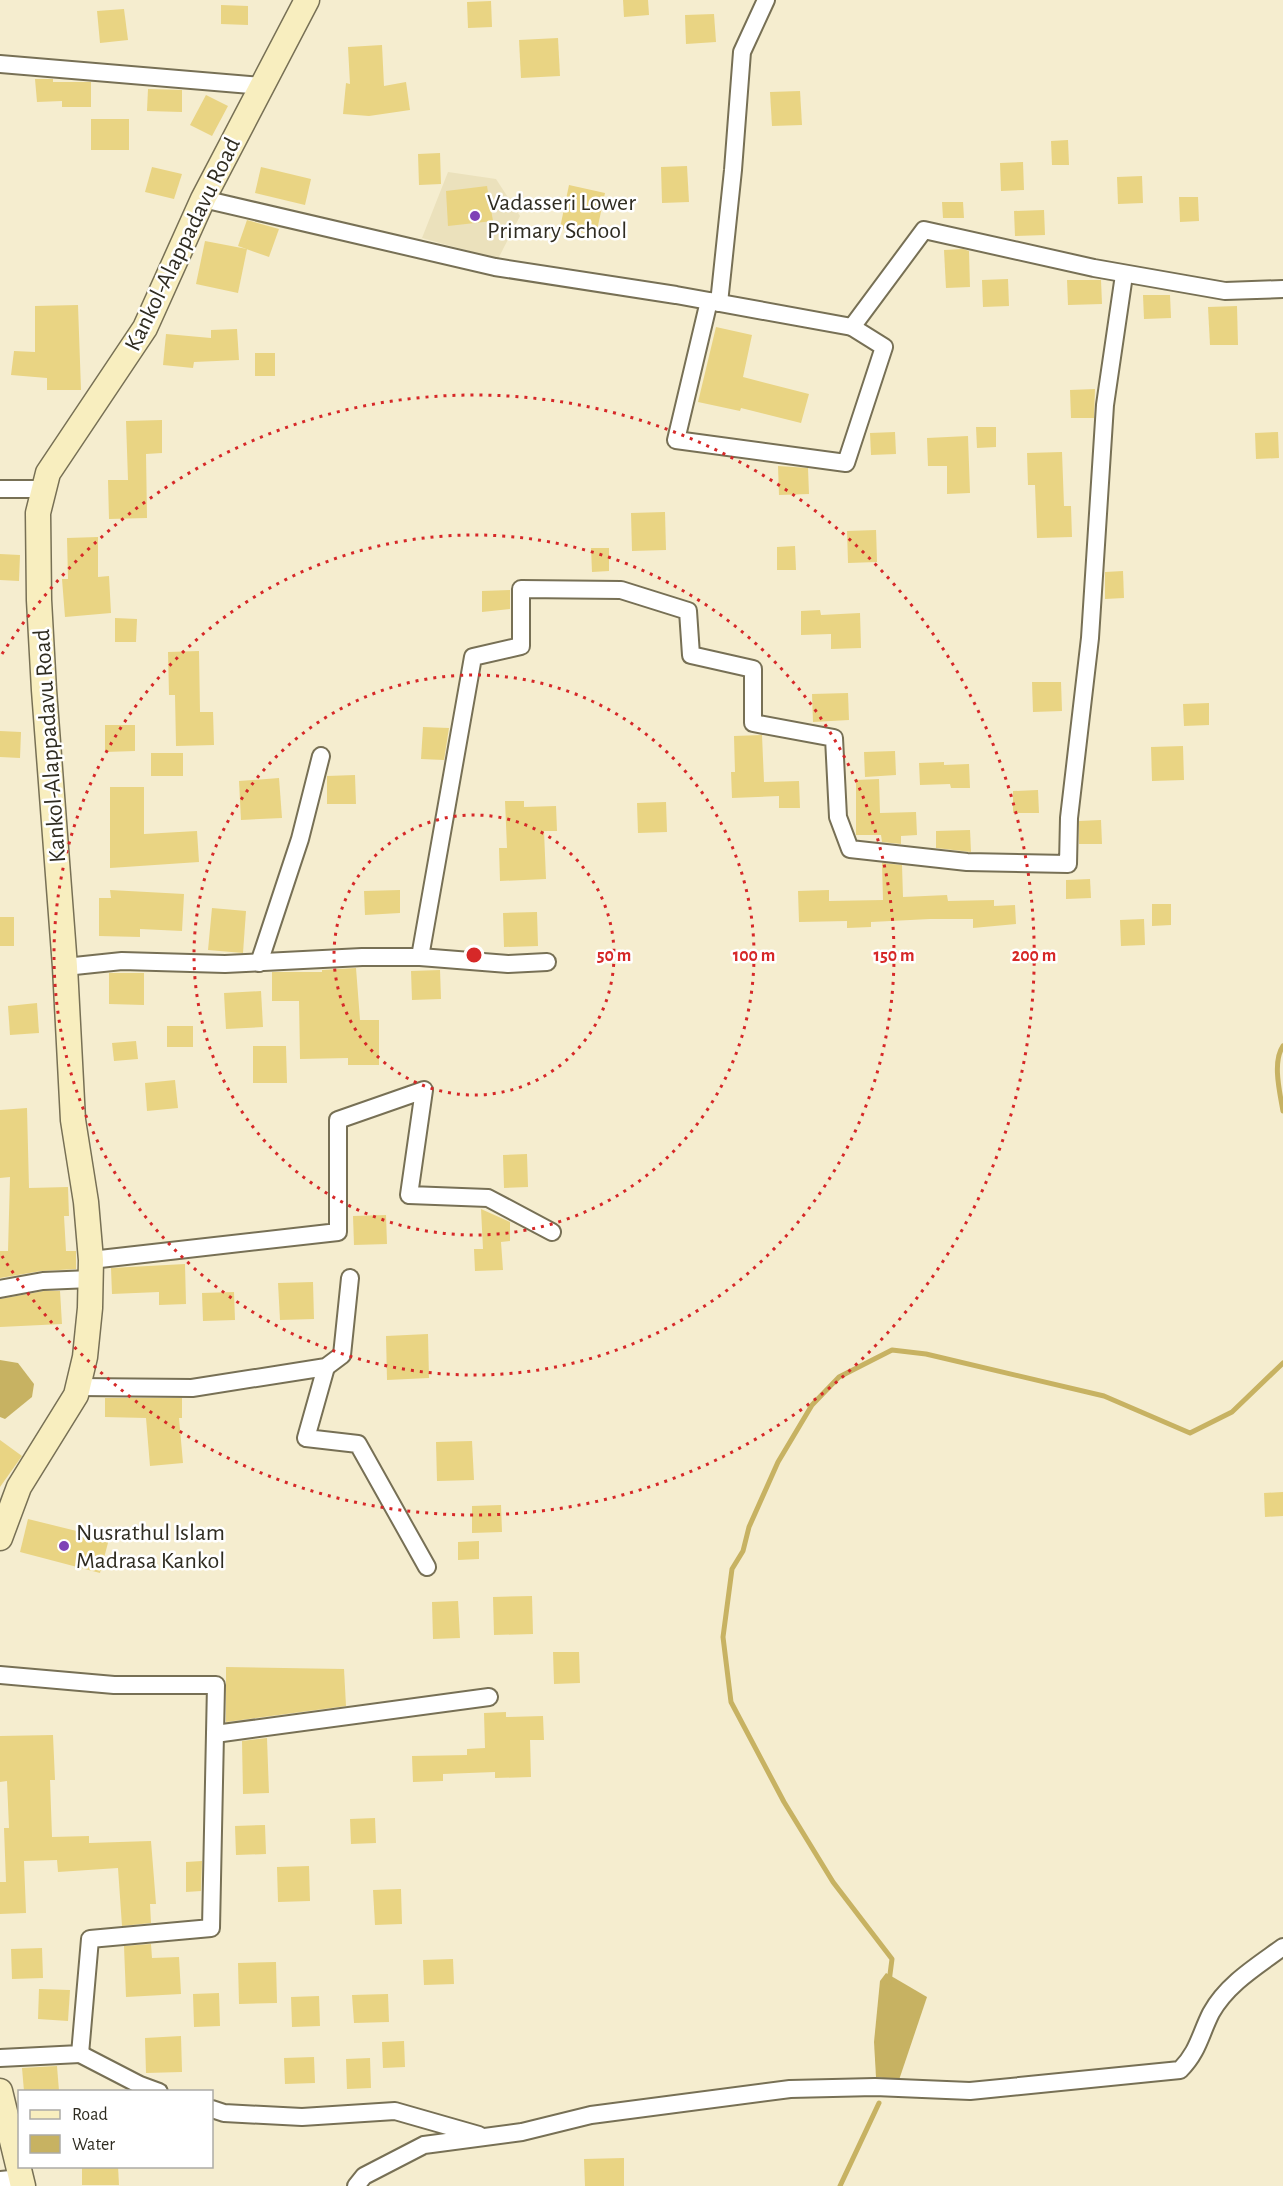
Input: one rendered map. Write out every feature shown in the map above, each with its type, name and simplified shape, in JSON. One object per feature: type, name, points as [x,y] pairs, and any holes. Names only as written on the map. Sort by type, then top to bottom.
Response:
[{"type":"main road","name":"Kankol-Alappadavu Road","points":[[0,1538],[19,1487],[76,1395],[85,1357],[91,1269],[86,1202],[73,1120],[65,967],[39,600],[39,513],[48,473],[145,328],[203,199],[307,0]]},
{"type":"main road","points":[[0,2091],[15,2181]]},
{"type":"street","points":[[203,199],[495,267],[714,302],[852,327],[884,347],[846,463],[676,440],[714,302],[733,170],[742,52],[766,0]]},
{"type":"street","points":[[0,64],[263,86]]},
{"type":"street","points":[[852,327],[924,230],[1124,274],[1225,291],[1283,289]]},
{"type":"street","points":[[420,957],[473,657],[520,646],[520,589],[621,590],[688,611],[691,655],[753,669],[753,723],[834,738],[838,817],[850,849],[967,862],[1068,864],[1069,818],[1090,638],[1105,405],[1124,274]]},
{"type":"street","points":[[0,489],[44,489]]},
{"type":"street","points":[[259,963],[300,839],[321,756]]},
{"type":"street","points":[[65,967],[122,961],[259,963],[420,957],[508,964],[547,962]]},
{"type":"street","points":[[0,1289],[91,1269],[338,1232],[338,1120],[424,1090],[409,1195],[488,1198],[552,1232]]},
{"type":"street","points":[[78,1387],[192,1388],[326,1367],[342,1355],[350,1278]]},
{"type":"street","points":[[326,1367],[306,1438],[358,1444],[427,1567]]},
{"type":"street","points":[[0,1675],[114,1685],[216,1685],[211,1928],[90,1939],[80,2054]]},
{"type":"street","points":[[215,1734],[489,1696]]},
{"type":"street","points":[[356,2186],[364,2176],[424,2145],[522,2132],[591,2115],[790,2089],[875,2086],[970,2091],[1180,2070],[1193,2056],[1212,2012],[1235,1984],[1243,1975],[1283,1947]]},
{"type":"street","points":[[0,2058],[80,2054],[140,2085],[156,2090]]},
{"type":"street","points":[[213,2109],[224,2113],[302,2118],[395,2111],[486,2137]]},
{"type":"shaded area","name":"Vadasseri Lower Primary School","points":[[448,172],[496,179],[520,216],[498,259],[422,238]]},
{"type":"water","points":[[0,1360],[18,1363],[34,1384],[32,1397],[5,1419],[0,1417]]},
{"type":"water","points":[[886,1973],[927,1997],[899,2080],[876,2077],[874,2042],[880,1981]]},
{"type":"building","points":[[623,0],[648,0],[649,15],[624,17]]},
{"type":"building","points":[[491,1],[492,27],[468,28],[467,2]]},
{"type":"building","points":[[221,5],[248,6],[248,25],[221,24]]},
{"type":"building","points":[[124,9],[128,40],[100,43],[97,11]]},
{"type":"building","points":[[714,14],[716,42],[686,44],[685,15]]},
{"type":"building","points":[[558,38],[560,76],[521,78],[519,40]]},
{"type":"building","points":[[382,45],[384,86],[406,82],[410,110],[369,116],[343,114],[346,83],[350,84],[348,47]]},
{"type":"building","points":[[35,79],[53,79],[53,82],[91,82],[91,107],[62,107],[62,101],[37,102]]},
{"type":"building","points":[[148,89],[182,90],[182,112],[147,111]]},
{"type":"building","points":[[800,91],[802,125],[772,126],[770,92]]},
{"type":"building","points":[[206,95],[228,106],[212,136],[190,125]]},
{"type":"building","points":[[91,119],[129,119],[129,150],[91,150]]},
{"type":"building","points":[[1068,140],[1069,165],[1052,165],[1051,141]]},
{"type":"building","points":[[440,153],[441,184],[419,185],[418,154]]},
{"type":"building","points":[[1023,162],[1024,190],[1001,191],[1000,163]]},
{"type":"building","points":[[687,166],[689,202],[662,203],[661,167]]},
{"type":"building","points":[[152,167],[182,174],[174,199],[145,192]]},
{"type":"building","points":[[261,167],[311,179],[305,205],[255,193]]},
{"type":"building","points":[[1142,176],[1143,203],[1118,204],[1117,177]]},
{"type":"building","points":[[569,185],[605,193],[596,235],[560,228]]},
{"type":"building","points":[[487,186],[493,221],[448,226],[446,191]]},
{"type":"building","points":[[1179,197],[1198,197],[1199,221],[1180,222]]},
{"type":"building","points":[[942,202],[963,202],[964,218],[943,218]]},
{"type":"building","points":[[1044,210],[1045,235],[1015,236],[1014,211]]},
{"type":"building","points":[[247,220],[279,229],[269,257],[238,246]]},
{"type":"building","points":[[205,241],[247,249],[238,293],[196,284]]},
{"type":"building","points":[[944,250],[969,251],[970,287],[946,288]]},
{"type":"building","points":[[1008,279],[1009,306],[983,307],[982,280]]},
{"type":"building","points":[[1067,280],[1101,280],[1102,304],[1068,305]]},
{"type":"building","points":[[1143,295],[1170,295],[1171,318],[1144,319]]},
{"type":"building","points":[[78,305],[81,390],[47,390],[47,378],[11,375],[14,351],[35,352],[35,306]]},
{"type":"building","points":[[1237,306],[1238,345],[1210,345],[1208,307]]},
{"type":"building","points":[[716,327],[752,335],[743,377],[809,394],[801,423],[741,408],[740,411],[698,402]]},
{"type":"building","points":[[237,329],[239,360],[194,362],[193,368],[163,365],[166,334],[211,338],[211,330]]},
{"type":"building","points":[[255,353],[275,353],[275,376],[255,376]]},
{"type":"building","points":[[1095,389],[1094,418],[1071,418],[1070,390]]},
{"type":"building","points":[[162,420],[162,453],[146,454],[147,518],[109,519],[108,480],[128,480],[126,421]]},
{"type":"building","points":[[976,427],[996,427],[996,447],[977,448]]},
{"type":"building","points":[[895,432],[896,454],[871,455],[870,433]]},
{"type":"building","points":[[1278,432],[1279,458],[1256,459],[1255,433]]},
{"type":"building","points":[[968,436],[970,493],[947,494],[947,466],[928,466],[927,438]]},
{"type":"building","points":[[1062,452],[1064,506],[1071,506],[1072,537],[1037,538],[1035,485],[1028,485],[1027,453]]},
{"type":"building","points":[[778,466],[808,468],[809,494],[779,495]]},
{"type":"building","points":[[665,512],[666,550],[632,551],[631,513]]},
{"type":"building","points":[[876,530],[877,562],[848,563],[847,531]]},
{"type":"building","points":[[98,537],[98,577],[109,576],[111,613],[65,617],[62,579],[68,579],[67,538]]},
{"type":"building","points":[[795,546],[796,570],[777,570],[777,547]]},
{"type":"building","points":[[591,548],[609,548],[609,571],[592,572]]},
{"type":"building","points":[[0,554],[20,555],[19,581],[0,580]]},
{"type":"building","points":[[1123,571],[1124,598],[1105,599],[1105,572]]},
{"type":"building","points":[[510,590],[510,609],[482,612],[482,591]]},
{"type":"building","points":[[820,610],[821,615],[860,613],[861,648],[831,649],[831,634],[801,635],[801,611]]},
{"type":"building","points":[[115,618],[137,619],[136,642],[115,642]]},
{"type":"building","points":[[199,651],[200,712],[213,712],[214,745],[176,746],[175,695],[169,695],[168,652]]},
{"type":"building","points":[[1032,682],[1061,682],[1062,711],[1033,712]]},
{"type":"building","points":[[848,693],[849,720],[813,722],[812,694]]},
{"type":"building","points":[[1209,703],[1209,725],[1184,726],[1183,704]]},
{"type":"building","points":[[105,725],[135,725],[135,751],[105,752]]},
{"type":"building","points":[[423,727],[449,728],[444,760],[421,759]]},
{"type":"building","points":[[0,731],[21,732],[20,758],[0,757]]},
{"type":"building","points":[[762,735],[764,782],[799,781],[800,808],[779,808],[779,796],[732,798],[731,772],[735,772],[734,736]]},
{"type":"building","points":[[1183,746],[1184,780],[1152,781],[1151,747]]},
{"type":"building","points":[[895,751],[896,775],[865,777],[864,752]]},
{"type":"building","points":[[151,753],[183,753],[183,776],[151,776]]},
{"type":"building","points":[[944,762],[944,765],[969,764],[970,788],[951,788],[950,784],[920,785],[919,763]]},
{"type":"building","points":[[355,775],[356,804],[327,804],[327,776]]},
{"type":"building","points":[[279,778],[282,818],[241,820],[239,781]]},
{"type":"building","points":[[879,779],[880,813],[916,812],[917,835],[901,836],[901,844],[882,842],[881,835],[856,835],[856,780]]},
{"type":"building","points":[[110,787],[144,787],[144,834],[197,831],[199,862],[110,868]]},
{"type":"building","points":[[1038,790],[1039,813],[1013,813],[1013,791]]},
{"type":"building","points":[[505,801],[524,801],[524,807],[556,806],[557,831],[544,831],[546,879],[500,881],[499,848],[507,848]]},
{"type":"building","points":[[666,802],[667,832],[638,833],[637,803]]},
{"type":"building","points":[[1101,820],[1102,844],[1079,844],[1079,821]]},
{"type":"building","points":[[970,830],[971,852],[936,848],[936,831]]},
{"type":"building","points":[[882,863],[902,865],[903,897],[947,895],[948,901],[994,900],[994,906],[1015,905],[1016,924],[973,928],[973,919],[930,919],[871,922],[871,927],[847,928],[847,921],[799,922],[798,891],[829,890],[829,901],[883,900]]},
{"type":"building","points":[[1090,879],[1091,898],[1066,899],[1066,880]]},
{"type":"building","points":[[110,890],[184,894],[182,931],[140,929],[140,937],[99,936],[99,898],[111,898]]},
{"type":"building","points":[[400,890],[400,913],[365,915],[364,891]]},
{"type":"building","points":[[1152,904],[1171,904],[1171,925],[1152,926]]},
{"type":"building","points":[[212,908],[246,911],[243,953],[208,950]]},
{"type":"building","points":[[537,912],[538,946],[504,947],[503,913]]},
{"type":"building","points":[[0,917],[14,917],[14,946],[0,946]]},
{"type":"building","points":[[1144,919],[1145,945],[1121,946],[1120,920]]},
{"type":"building","points":[[356,968],[360,1020],[379,1020],[379,1065],[348,1065],[348,1058],[300,1059],[299,1001],[272,1001],[272,972],[322,972],[322,970]]},
{"type":"building","points":[[440,970],[441,999],[412,1000],[411,971]]},
{"type":"building","points":[[109,973],[144,973],[144,1005],[109,1004]]},
{"type":"building","points":[[261,991],[263,1027],[226,1029],[224,993]]},
{"type":"building","points":[[37,1003],[39,1033],[10,1035],[8,1006]]},
{"type":"building","points":[[167,1026],[193,1026],[193,1047],[167,1047]]},
{"type":"building","points":[[136,1041],[138,1059],[114,1061],[112,1043]]},
{"type":"building","points":[[253,1046],[286,1046],[287,1083],[253,1083]]},
{"type":"building","points":[[175,1080],[178,1108],[147,1111],[145,1083]]},
{"type":"building","points":[[27,1108],[29,1188],[68,1187],[69,1216],[64,1216],[66,1251],[76,1251],[76,1269],[41,1271],[0,1278],[0,1251],[8,1251],[10,1177],[0,1178],[0,1110]]},
{"type":"building","points":[[527,1154],[528,1187],[504,1188],[503,1155]]},
{"type":"building","points":[[481,1209],[510,1222],[510,1241],[501,1242],[503,1270],[475,1271],[474,1249],[483,1249]]},
{"type":"building","points":[[386,1215],[387,1244],[354,1245],[353,1216]]},
{"type":"building","points":[[185,1264],[186,1304],[159,1305],[159,1292],[112,1294],[111,1268]]},
{"type":"building","points":[[313,1282],[314,1319],[280,1320],[278,1283]]},
{"type":"building","points":[[44,1291],[60,1291],[62,1324],[0,1327],[0,1299]]},
{"type":"building","points":[[234,1292],[235,1320],[203,1321],[202,1293]]},
{"type":"building","points":[[428,1334],[429,1378],[387,1380],[386,1336]]},
{"type":"building","points":[[105,1398],[182,1398],[182,1418],[179,1418],[183,1463],[150,1466],[146,1418],[105,1417]]},
{"type":"building","points":[[0,1440],[22,1456],[0,1487]]},
{"type":"building","points":[[472,1441],[474,1480],[437,1481],[436,1442]]},
{"type":"building","points":[[1283,1492],[1283,1516],[1265,1517],[1264,1493]]},
{"type":"building","points":[[501,1505],[502,1532],[472,1533],[472,1506]]},
{"type":"building","name":"Nusrathul Islam Madrasa Kankol","points":[[28,1519],[109,1539],[100,1573],[20,1552]]},
{"type":"building","points":[[479,1541],[479,1559],[458,1560],[458,1542]]},
{"type":"building","points":[[532,1596],[533,1634],[494,1635],[493,1597]]},
{"type":"building","points":[[458,1601],[460,1638],[433,1639],[432,1602]]},
{"type":"building","points":[[553,1652],[579,1652],[580,1683],[554,1684]]},
{"type":"building","points":[[226,1667],[344,1669],[346,1706],[226,1722]]},
{"type":"building","points":[[506,1712],[506,1717],[543,1716],[544,1740],[530,1740],[531,1777],[495,1778],[495,1772],[443,1774],[443,1781],[413,1782],[412,1756],[467,1755],[467,1749],[485,1748],[484,1713]]},
{"type":"building","points":[[53,1735],[55,1780],[50,1780],[52,1837],[89,1836],[89,1843],[151,1841],[156,1904],[150,1904],[151,1923],[122,1926],[118,1868],[58,1872],[57,1860],[24,1861],[26,1913],[0,1914],[0,1882],[6,1882],[4,1828],[9,1828],[7,1781],[0,1782],[0,1736]]},
{"type":"building","points":[[267,1738],[269,1793],[243,1794],[242,1741]]},
{"type":"building","points":[[375,1818],[376,1843],[351,1844],[350,1819]]},
{"type":"building","points":[[265,1825],[266,1854],[236,1855],[235,1826]]},
{"type":"building","points":[[202,1861],[201,1891],[186,1892],[186,1862]]},
{"type":"building","points":[[309,1866],[310,1901],[278,1902],[277,1867]]},
{"type":"building","points":[[401,1889],[402,1924],[375,1925],[373,1890]]},
{"type":"building","points":[[151,1944],[152,1958],[179,1957],[181,1994],[126,1997],[124,1946]]},
{"type":"building","points":[[42,1948],[43,1978],[12,1979],[11,1949]]},
{"type":"building","points":[[453,1959],[454,1984],[424,1985],[423,1960]]},
{"type":"building","points":[[276,1962],[277,2003],[239,2004],[238,1963]]},
{"type":"building","points":[[39,1989],[70,1990],[68,2021],[38,2019]]},
{"type":"building","points":[[219,1993],[220,2026],[194,2027],[193,1994]]},
{"type":"building","points":[[388,1994],[389,2022],[354,2023],[352,1995]]},
{"type":"building","points":[[319,1996],[320,2026],[292,2027],[291,1997]]},
{"type":"building","points":[[181,2036],[182,2072],[146,2073],[145,2038]]},
{"type":"building","points":[[404,2041],[405,2067],[383,2068],[382,2042]]},
{"type":"building","points":[[314,2057],[315,2083],[285,2084],[284,2058]]},
{"type":"building","points":[[370,2058],[371,2088],[347,2089],[346,2059]]},
{"type":"building","points":[[57,2066],[59,2090],[24,2090],[22,2068]]},
{"type":"building","points":[[624,2158],[624,2186],[585,2186],[584,2159]]},
{"type":"building","points":[[82,2168],[118,2168],[119,2185],[82,2185]]},
{"type":"waterway","points":[[1283,1046],[1277,1069],[1283,1111]]},
{"type":"waterway","points":[[889,1982],[892,1959],[833,1882],[784,1802],[731,1702],[723,1637],[732,1569],[743,1551],[749,1527],[778,1462],[812,1405],[839,1377],[892,1350],[926,1354],[1104,1396],[1190,1433],[1232,1412],[1283,1363]]},
{"type":"waterway","points":[[840,2186],[879,2103]]},
{"type":"place","name":"Vadasseri Lower Primary School","points":[[475,216]]},
{"type":"place","name":"Nusrathul Islam Madrasa Kankol","points":[[64,1546]]}]
